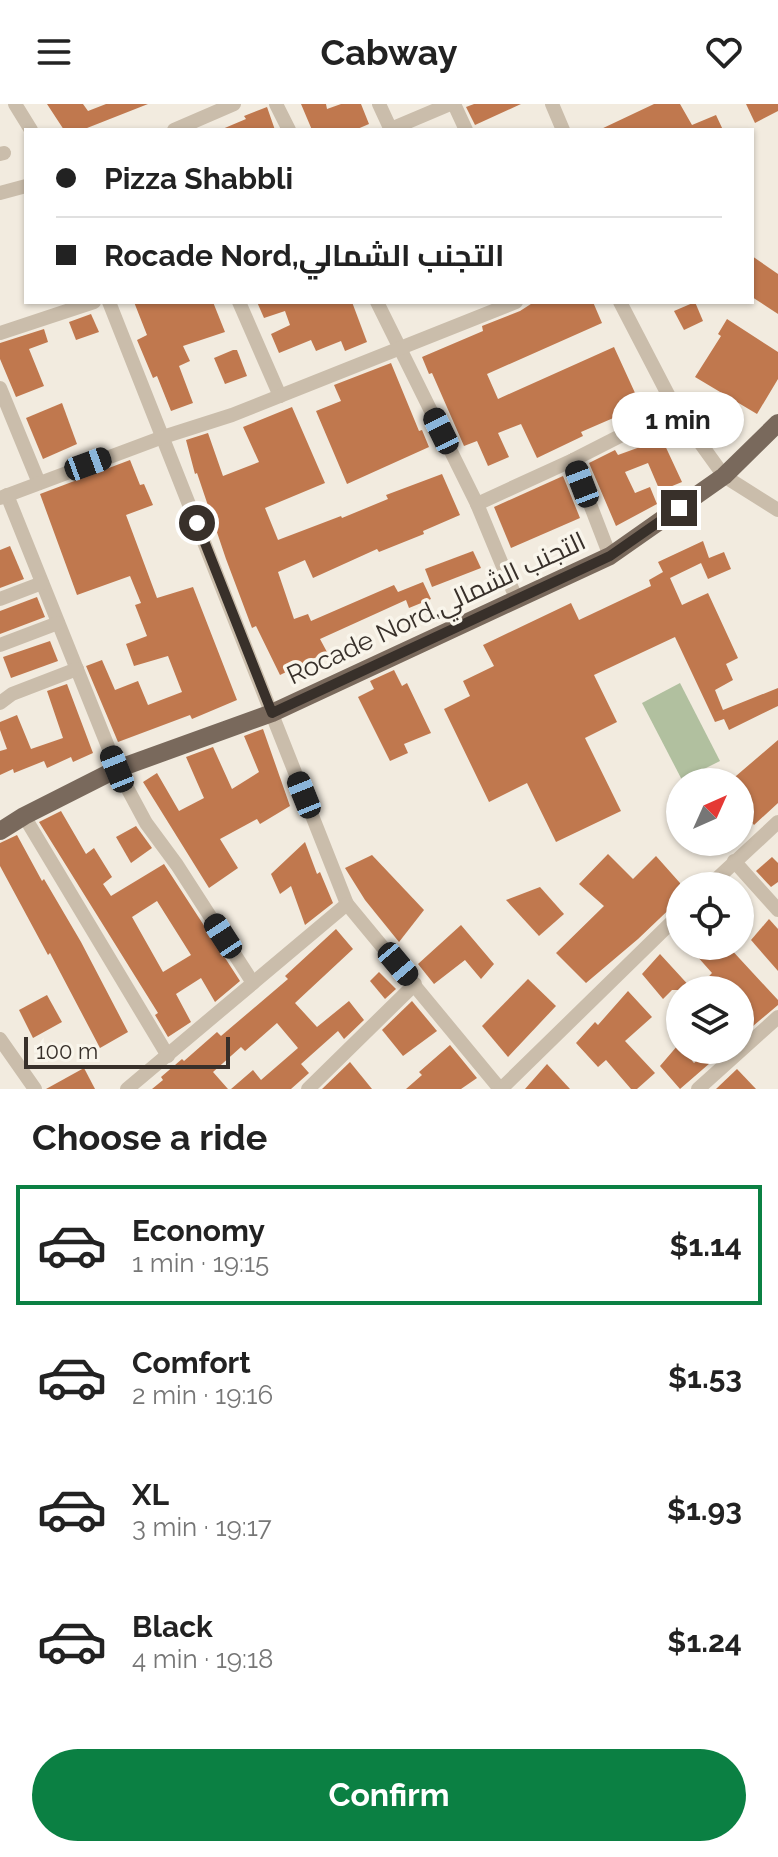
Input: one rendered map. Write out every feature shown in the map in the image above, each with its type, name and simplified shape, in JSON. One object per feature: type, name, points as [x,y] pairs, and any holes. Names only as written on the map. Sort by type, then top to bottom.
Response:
[{"type":"main road","name":"Rocade Nord,التجنب الشمالي","points":[[0,831],[117,769],[272,713],[610,556],[724,476],[778,423]]},
{"type":"street","points":[[15,104],[30,128]]},
{"type":"street","points":[[179,128],[234,104]]},
{"type":"street","points":[[276,104],[288,128]]},
{"type":"street","points":[[379,104],[390,128]]},
{"type":"street","points":[[396,128],[452,104],[465,128]]},
{"type":"street","points":[[552,104],[562,128]]},
{"type":"street","points":[[0,193],[24,187]]},
{"type":"street","points":[[0,333],[88,304]]},
{"type":"street","points":[[110,304],[347,904],[501,1089],[666,928]]},
{"type":"street","points":[[240,304],[280,396]]},
{"type":"street","points":[[378,304],[477,504],[516,598]]},
{"type":"street","points":[[253,983],[177,865],[146,823],[117,769],[4,496],[280,396],[511,304]]},
{"type":"street","points":[[621,304],[675,408],[724,476],[778,510]]},
{"type":"street","points":[[0,388],[39,483]]},
{"type":"street","points":[[477,504],[675,408]]},
{"type":"street","points":[[573,460],[610,556]]},
{"type":"street","points":[[0,599],[42,583]]},
{"type":"street","points":[[0,645],[58,623]]},
{"type":"street","points":[[0,703],[12,694],[77,669]]},
{"type":"street","points":[[24,816],[168,1056]]},
{"type":"street","points":[[723,872],[778,822]]},
{"type":"street","points":[[734,861],[778,910]]},
{"type":"street","points":[[127,1089],[347,904]]},
{"type":"street","points":[[308,1089],[415,984]]},
{"type":"street","points":[[698,1089],[778,1017]]},
{"type":"street","points":[[0,1039],[35,1089]]},
{"type":"green space","points":[[680,683],[720,761],[706,768],[676,768],[642,703]]},
{"type":"building","points":[[47,104],[83,104],[88,111],[106,104],[148,104],[87,128],[63,128]]},
{"type":"building","points":[[301,104],[326,104],[327,109],[341,104],[361,104],[369,124],[360,128],[311,128]]},
{"type":"building","points":[[474,104],[521,104],[475,125],[466,107]]},
{"type":"building","points":[[654,104],[680,104],[692,125],[716,115],[722,128],[603,128]]},
{"type":"building","points":[[746,104],[778,104],[778,111],[755,123]]},
{"type":"building","points":[[267,107],[274,128],[225,128],[246,119],[244,116]]},
{"type":"building","points":[[754,257],[778,274],[778,314],[754,298]]},
{"type":"building","points":[[135,304],[214,304],[225,332],[183,346],[190,361],[179,366],[193,403],[171,411],[157,376],[153,378],[137,340],[147,335]]},
{"type":"building","points":[[258,304],[353,304],[367,342],[345,351],[341,341],[316,351],[311,340],[279,353],[271,334],[290,325],[285,311],[264,318]]},
{"type":"building","points":[[531,304],[594,304],[602,323],[487,374],[498,399],[614,347],[641,406],[581,432],[583,436],[537,458],[521,424],[498,433],[509,457],[488,466],[477,441],[464,446],[422,357],[483,331],[482,326]]},
{"type":"building","points":[[696,304],[703,321],[684,330],[674,311]]},
{"type":"building","points":[[91,314],[99,332],[76,340],[69,322]]},
{"type":"building","points":[[727,319],[778,352],[778,379],[757,414],[695,377],[721,336],[718,334]]},
{"type":"building","points":[[44,329],[48,342],[29,349],[44,386],[16,397],[0,359],[0,343]]},
{"type":"building","points":[[237,350],[247,376],[225,384],[214,358]]},
{"type":"building","points":[[391,363],[419,431],[422,430],[429,447],[347,484],[316,411],[341,401],[334,385]]},
{"type":"building","points":[[62,403],[77,444],[43,459],[26,418]]},
{"type":"building","points":[[292,407],[325,483],[265,508],[278,540],[342,518],[388,499],[386,495],[442,474],[460,515],[423,531],[424,534],[379,552],[377,549],[313,578],[305,560],[278,572],[294,619],[308,614],[311,621],[394,585],[398,592],[423,582],[431,599],[409,608],[406,600],[320,639],[327,652],[280,675],[256,626],[252,628],[195,474],[186,440],[208,433],[223,476],[259,462],[243,427]]},
{"type":"building","points":[[662,439],[682,482],[660,491],[648,463],[625,472],[635,493],[650,487],[657,504],[616,526],[589,463],[615,450],[618,455]]},
{"type":"building","points":[[130,460],[140,485],[144,484],[153,505],[126,515],[157,598],[193,587],[237,700],[192,719],[190,715],[118,742],[86,666],[102,660],[115,690],[138,681],[148,705],[182,692],[168,656],[134,666],[126,644],[147,636],[135,605],[141,603],[130,576],[77,595],[40,494]]},
{"type":"building","points":[[563,476],[580,518],[511,548],[494,507]]},
{"type":"building","points":[[703,541],[709,558],[724,552],[731,569],[708,579],[701,563],[670,578],[682,605],[708,593],[738,658],[726,664],[733,680],[715,690],[723,710],[778,688],[778,706],[729,730],[724,719],[715,722],[675,637],[594,675],[617,722],[585,738],[621,811],[556,842],[527,783],[489,802],[444,709],[470,696],[463,681],[494,666],[483,645],[571,603],[579,620],[651,586],[649,580],[663,572],[658,562]]},
{"type":"building","points":[[10,546],[24,579],[0,588],[0,550]]},
{"type":"building","points":[[473,551],[481,568],[432,587],[425,569]]},
{"type":"building","points":[[37,597],[45,617],[0,634],[0,611]]},
{"type":"building","points":[[50,641],[58,661],[11,678],[3,657]]},
{"type":"building","points":[[394,670],[402,686],[407,683],[431,733],[404,744],[408,753],[390,761],[358,697],[374,689],[370,681]]},
{"type":"building","points":[[67,684],[93,753],[73,762],[71,757],[47,768],[44,761],[0,775],[0,751],[7,749],[0,722],[17,715],[31,749],[63,738],[47,691]]},
{"type":"building","points":[[263,729],[290,806],[260,824],[257,819],[220,839],[238,868],[209,888],[143,782],[157,773],[179,811],[204,798],[186,757],[213,747],[232,789],[259,772],[244,736]]},
{"type":"building","points":[[778,740],[778,803],[754,825],[754,768],[745,768]]},
{"type":"building","points":[[61,811],[86,854],[94,848],[112,877],[103,884],[111,896],[164,864],[240,981],[215,1002],[201,978],[176,994],[191,1022],[168,1037],[155,1015],[158,1013],[39,822]],"holes":[[[157,901],[191,955],[163,972],[132,917]]]},
{"type":"building","points":[[136,826],[152,848],[131,863],[116,837]]},
{"type":"building","points":[[17,835],[81,942],[128,1032],[100,1048],[0,866],[0,843]]},
{"type":"building","points":[[305,842],[317,874],[320,872],[333,903],[305,925],[291,886],[280,894],[271,874]]},
{"type":"building","points":[[608,854],[633,879],[656,856],[670,872],[666,872],[666,912],[586,983],[556,953],[604,906],[579,884]]},
{"type":"building","points":[[372,855],[424,910],[399,942],[365,900],[345,868]]},
{"type":"building","points":[[772,857],[778,863],[778,882],[771,887],[756,871]]},
{"type":"building","points":[[540,887],[564,914],[539,936],[506,900]]},
{"type":"building","points":[[769,919],[778,929],[778,971],[754,943],[754,936]]},
{"type":"building","points":[[461,925],[494,964],[481,979],[465,960],[434,984],[418,964]]},
{"type":"building","points":[[336,929],[353,949],[295,1003],[317,1027],[349,1001],[364,1020],[344,1039],[338,1031],[301,1064],[309,1073],[291,1089],[231,1089],[253,1070],[261,1080],[298,1048],[277,1023],[245,1051],[241,1047],[213,1072],[228,1089],[152,1089],[182,1059],[184,1061],[217,1032],[221,1036],[288,979],[285,976]]},
{"type":"building","points":[[660,954],[680,976],[666,976],[666,996],[663,999],[642,974]]},
{"type":"building","points":[[700,960],[741,960],[778,1000],[778,1005],[754,1025],[754,976],[709,976],[712,973]]},
{"type":"building","points":[[379,972],[396,989],[385,999],[370,981]]},
{"type":"building","points":[[528,979],[556,1006],[508,1057],[482,1026]]},
{"type":"building","points":[[628,991],[652,1017],[625,1041],[655,1073],[637,1089],[631,1089],[606,1060],[598,1067],[576,1043],[595,1022],[598,1025]]},
{"type":"building","points":[[47,995],[62,1022],[33,1038],[19,1010]]},
{"type":"building","points":[[412,1001],[437,1031],[403,1056],[382,1030]]},
{"type":"building","points":[[450,1045],[477,1078],[461,1089],[406,1089],[422,1075],[419,1072]]},
{"type":"building","points":[[666,1059],[666,1064],[709,1064],[680,1089],[660,1066]]},
{"type":"building","points":[[350,1062],[372,1089],[322,1089]]},
{"type":"building","points":[[547,1064],[570,1089],[525,1089]]},
{"type":"building","points":[[84,1068],[95,1089],[46,1089]]},
{"type":"building","points":[[737,1069],[756,1089],[716,1089]]},
{"type":"route","points":[[197,523],[272,713],[610,556],[679,508]]}]
